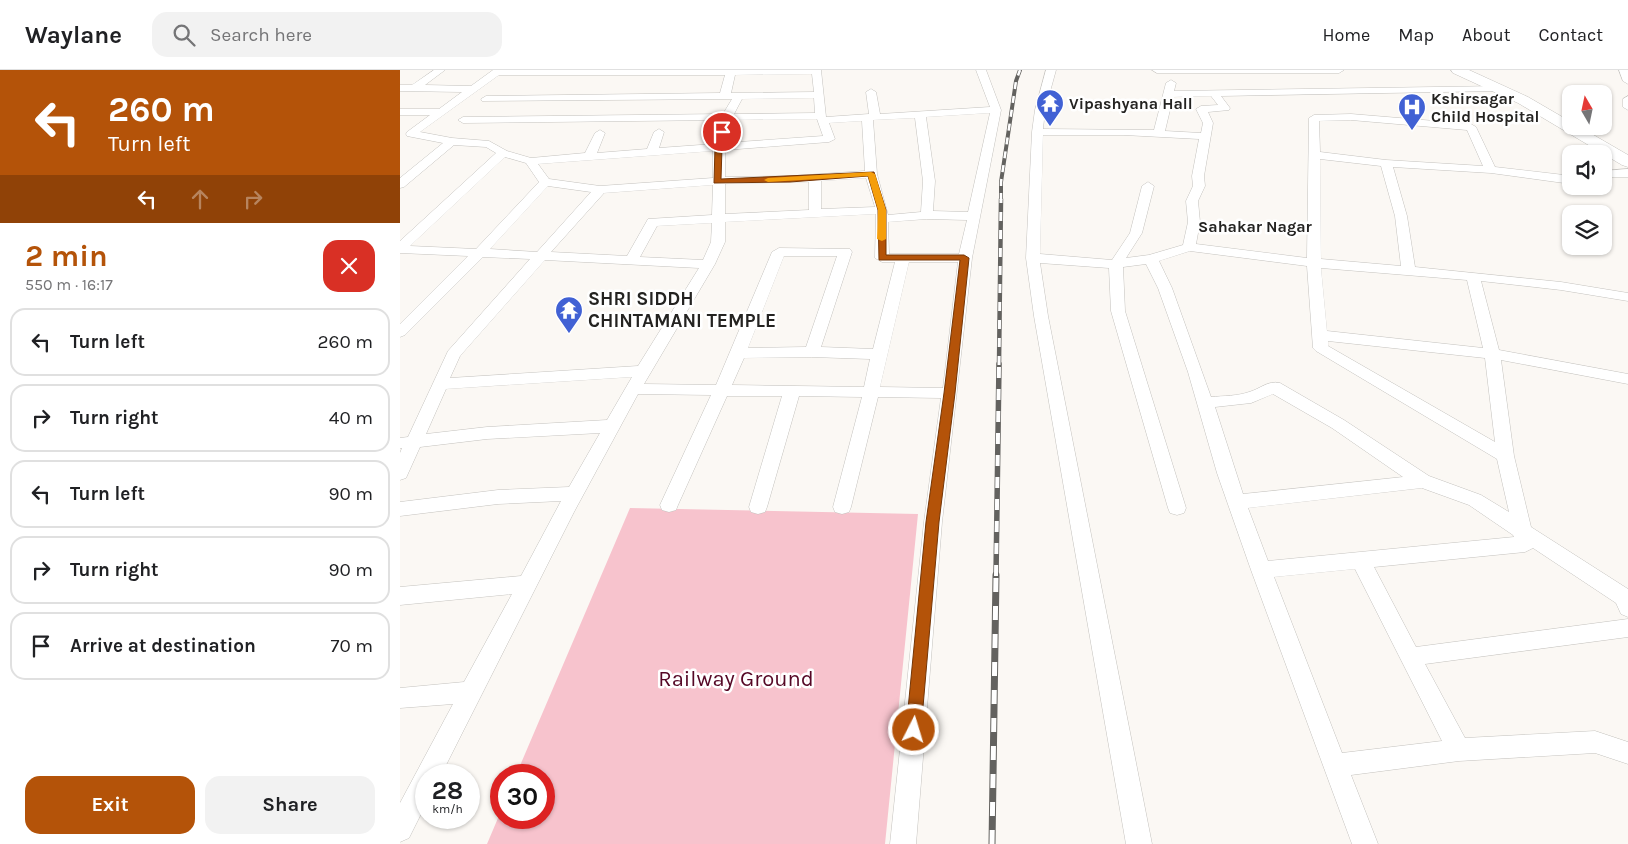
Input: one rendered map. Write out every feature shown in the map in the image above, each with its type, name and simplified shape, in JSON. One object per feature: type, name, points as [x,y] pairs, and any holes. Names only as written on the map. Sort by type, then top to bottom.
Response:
[{"type":"street","points":[[416,88],[440,70]]},
{"type":"street","points":[[1051,70],[1040,110],[1037,132],[1033,258],[1041,316],[1139,844]]},
{"type":"street","points":[[1157,70],[1339,70]]},
{"type":"street","points":[[1160,133],[1174,70]]},
{"type":"street","points":[[1458,70],[1523,100],[1628,162]]},
{"type":"street","points":[[1624,70],[1628,82]]},
{"type":"street","points":[[497,71],[780,71],[817,71],[821,118],[829,139],[530,161],[504,153],[489,144],[452,141],[411,134],[497,71]]},
{"type":"street","points":[[724,95],[731,72]]},
{"type":"street","points":[[903,844],[932,522],[950,393],[964,258],[996,110],[985,73]]},
{"type":"street","points":[[400,88],[471,89]]},
{"type":"street","points":[[1168,94],[1357,98],[1497,88]]},
{"type":"street","points":[[872,92],[871,174],[882,215],[882,258],[964,258]]},
{"type":"street","points":[[1189,247],[1195,211],[1192,201],[1198,186],[1204,136],[1208,123],[1201,109],[1225,108],[1214,94]]},
{"type":"street","points":[[486,99],[533,100],[724,95],[819,95]]},
{"type":"street","points":[[434,764],[574,494],[643,371],[708,264],[718,242],[717,181],[719,147],[726,118],[739,95]]},
{"type":"street","points":[[1357,98],[1370,118]]},
{"type":"street","points":[[1628,99],[1628,107]]},
{"type":"street","points":[[463,120],[821,118],[996,110]]},
{"type":"street","points":[[400,112],[440,112]]},
{"type":"street","points":[[920,114],[929,181],[927,215]]},
{"type":"street","points":[[1491,170],[1470,127],[1370,118],[1330,116],[1314,118],[1314,263],[1321,348],[1506,456]]},
{"type":"street","points":[[652,152],[659,132]]},
{"type":"street","points":[[1037,132],[1160,133],[1204,136]]},
{"type":"street","points":[[590,156],[600,133]]},
{"type":"street","points":[[400,184],[452,141]]},
{"type":"street","points":[[400,248],[504,153]]},
{"type":"street","points":[[1313,155],[1386,163],[1491,170],[1562,179]]},
{"type":"street","points":[[530,161],[546,182],[600,190],[717,181],[871,174]]},
{"type":"street","points":[[1386,163],[1402,216],[1409,272]]},
{"type":"street","points":[[1612,174],[1628,173]]},
{"type":"street","points":[[814,178],[815,214]]},
{"type":"street","points":[[400,332],[479,253],[546,182]]},
{"type":"street","points":[[1148,186],[1136,233],[1116,264],[1118,311],[1177,508]]},
{"type":"street","points":[[400,473],[407,443],[440,384],[453,354],[600,190]]},
{"type":"street","points":[[632,260],[652,222],[815,214],[974,216]]},
{"type":"street","points":[[1033,258],[1116,264],[1151,259],[1189,247],[1314,263],[1473,276],[1560,286],[1628,297]]},
{"type":"street","points":[[400,248],[708,264]]},
{"type":"street","points":[[669,505],[738,353],[779,252],[845,252],[812,352]]},
{"type":"street","points":[[842,507],[903,258]]},
{"type":"street","points":[[1151,259],[1165,288],[1196,372],[1237,502],[1261,570],[1365,844]]},
{"type":"street","points":[[1261,570],[1525,544],[1506,456],[1492,354],[1473,276]]},
{"type":"street","points":[[1320,336],[1492,354],[1628,379]]},
{"type":"street","points":[[738,353],[812,352],[879,354]]},
{"type":"street","points":[[440,384],[643,371]]},
{"type":"street","points":[[1206,403],[1251,398],[1274,387],[1338,424],[1423,481],[1475,500],[1625,598],[1628,608]]},
{"type":"street","points":[[633,389],[950,393]]},
{"type":"street","points":[[758,507],[792,391]]},
{"type":"street","points":[[407,443],[487,433],[613,426]]},
{"type":"street","points":[[1237,502],[1423,481]]},
{"type":"street","points":[[400,509],[498,497],[574,494]]},
{"type":"street","points":[[1361,560],[1459,750]]},
{"type":"street","points":[[400,596],[528,584]]},
{"type":"street","points":[[1410,657],[1628,628]]},
{"type":"street","points":[[400,698],[471,692]]},
{"type":"street","points":[[1335,765],[1459,750],[1595,742],[1628,752]]},
{"type":"street","points":[[400,829],[415,800]]},
{"type":"green space","name":"Railway Ground","points":[[630,508],[918,514],[885,844],[487,844],[493,829],[555,829],[555,764],[521,764]]},
{"type":"railway","points":[[1001,199],[1001,182],[1016,81],[1020,70]]},
{"type":"railway","points":[[999,365],[1001,199]]},
{"type":"railway","points":[[996,576],[999,364]]},
{"type":"railway","points":[[992,844],[996,575]]},
{"type":"slow traffic","points":[[768,180],[871,174],[882,210],[882,239]]},
{"type":"place","name":"Vipashyana Hall","points":[[1050,127]]},
{"type":"place","name":"Kshirsagar Child Hospital","points":[[1412,131]]},
{"type":"place","name":"SHRI SIDDH CHINTAMANI TEMPLE","points":[[569,334]]},
{"type":"district","name":"Sahakar Nagar","points":[[1255,226]]},
{"type":"route","points":[[722,132],[717,181],[790,180],[871,174],[882,210],[882,258],[964,258],[950,393],[932,522],[914,730]]}]
